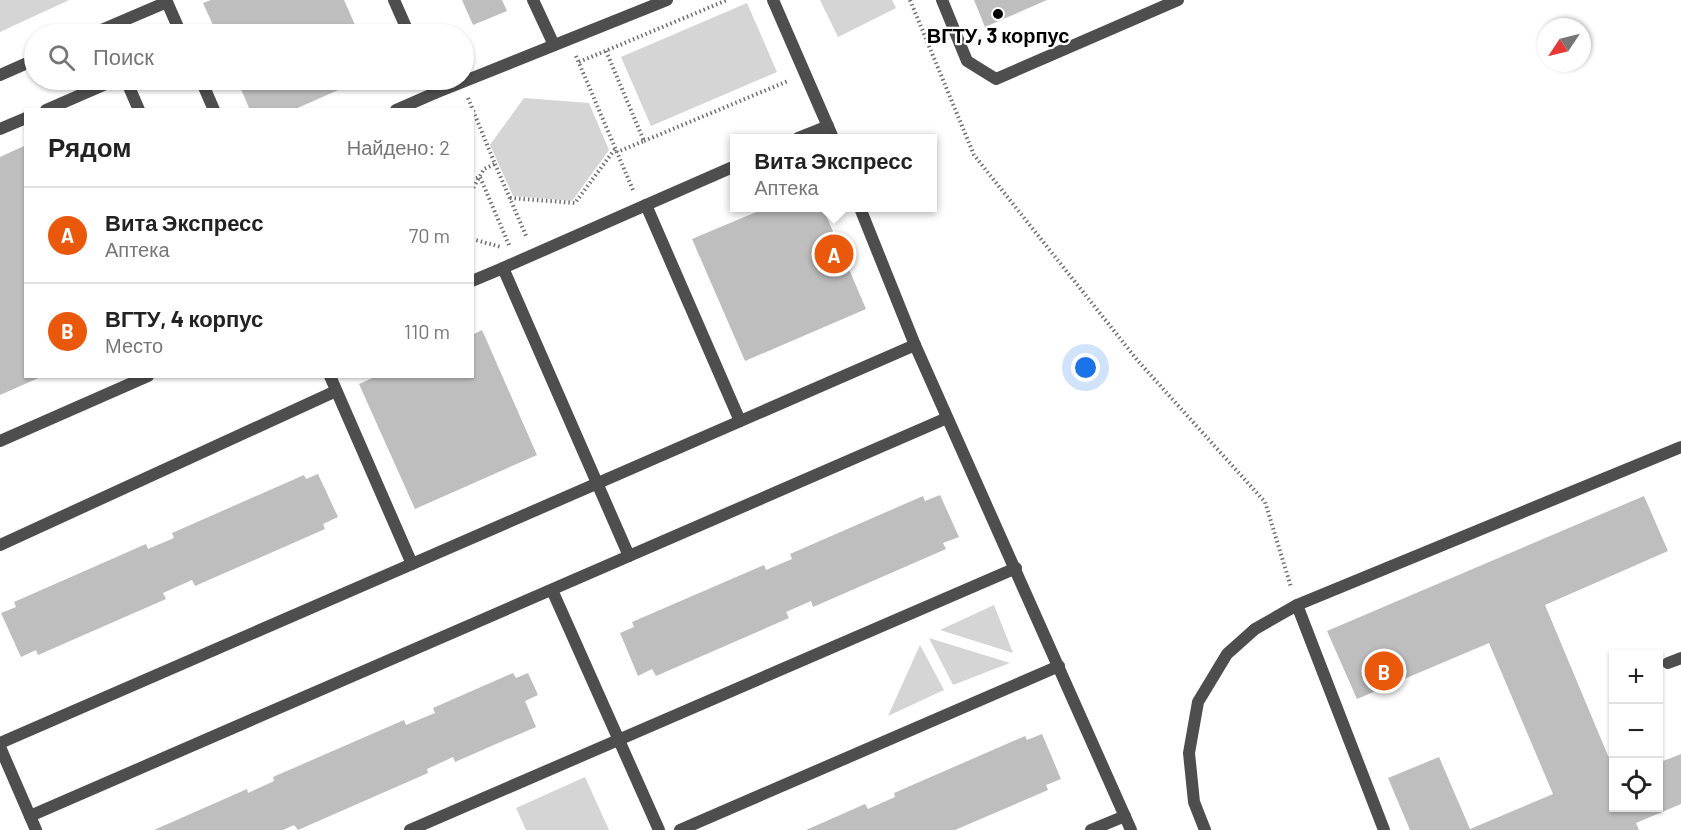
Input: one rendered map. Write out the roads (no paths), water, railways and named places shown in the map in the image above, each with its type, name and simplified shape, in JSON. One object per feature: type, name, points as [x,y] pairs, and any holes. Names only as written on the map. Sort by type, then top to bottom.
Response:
[{"type":"lane","points":[[394,0],[405,24]]},
{"type":"lane","points":[[533,0],[554,45]]},
{"type":"lane","points":[[474,77],[668,0]]},
{"type":"lane","points":[[773,0],[831,134]]},
{"type":"lane","points":[[942,0],[967,61],[996,79],[1178,0]]},
{"type":"lane","points":[[120,24],[169,1],[177,24]]},
{"type":"lane","points":[[0,75],[24,64]]},
{"type":"lane","points":[[51,108],[92,90]]},
{"type":"lane","points":[[130,90],[138,108]]},
{"type":"lane","points":[[205,90],[213,108]]},
{"type":"lane","points":[[401,108],[442,90]]},
{"type":"lane","points":[[0,129],[24,119]]},
{"type":"lane","points":[[808,134],[828,126]]},
{"type":"lane","points":[[474,280],[730,168]]},
{"type":"lane","points":[[643,206],[740,422]]},
{"type":"lane","points":[[862,212],[915,345],[1131,830]]},
{"type":"lane","points":[[503,268],[629,556]]},
{"type":"lane","points":[[36,830],[0,745],[915,345]]},
{"type":"lane","points":[[0,441],[143,378]]},
{"type":"lane","points":[[331,378],[412,564]]},
{"type":"lane","points":[[0,545],[336,391]]},
{"type":"lane","points":[[30,816],[947,418]]},
{"type":"lane","points":[[1205,830],[1194,802],[1190,753],[1198,702],[1227,654],[1255,629],[1297,605],[1681,447]]},
{"type":"lane","points":[[410,830],[1016,568]]},
{"type":"lane","points":[[552,590],[659,830]]},
{"type":"lane","points":[[1297,605],[1384,830]]},
{"type":"lane","points":[[1668,663],[1681,658]]},
{"type":"lane","points":[[680,830],[1059,666]]},
{"type":"lane","points":[[1091,830],[1125,816]]},
{"type":"place","name":"ВГТУ, 3 корпус","points":[[998,14]]},
{"type":"place","name":"Вита Экспресс","points":[[834,254]]},
{"type":"place","name":"ВГТУ, 4 корпус","points":[[1384,671]]}]
